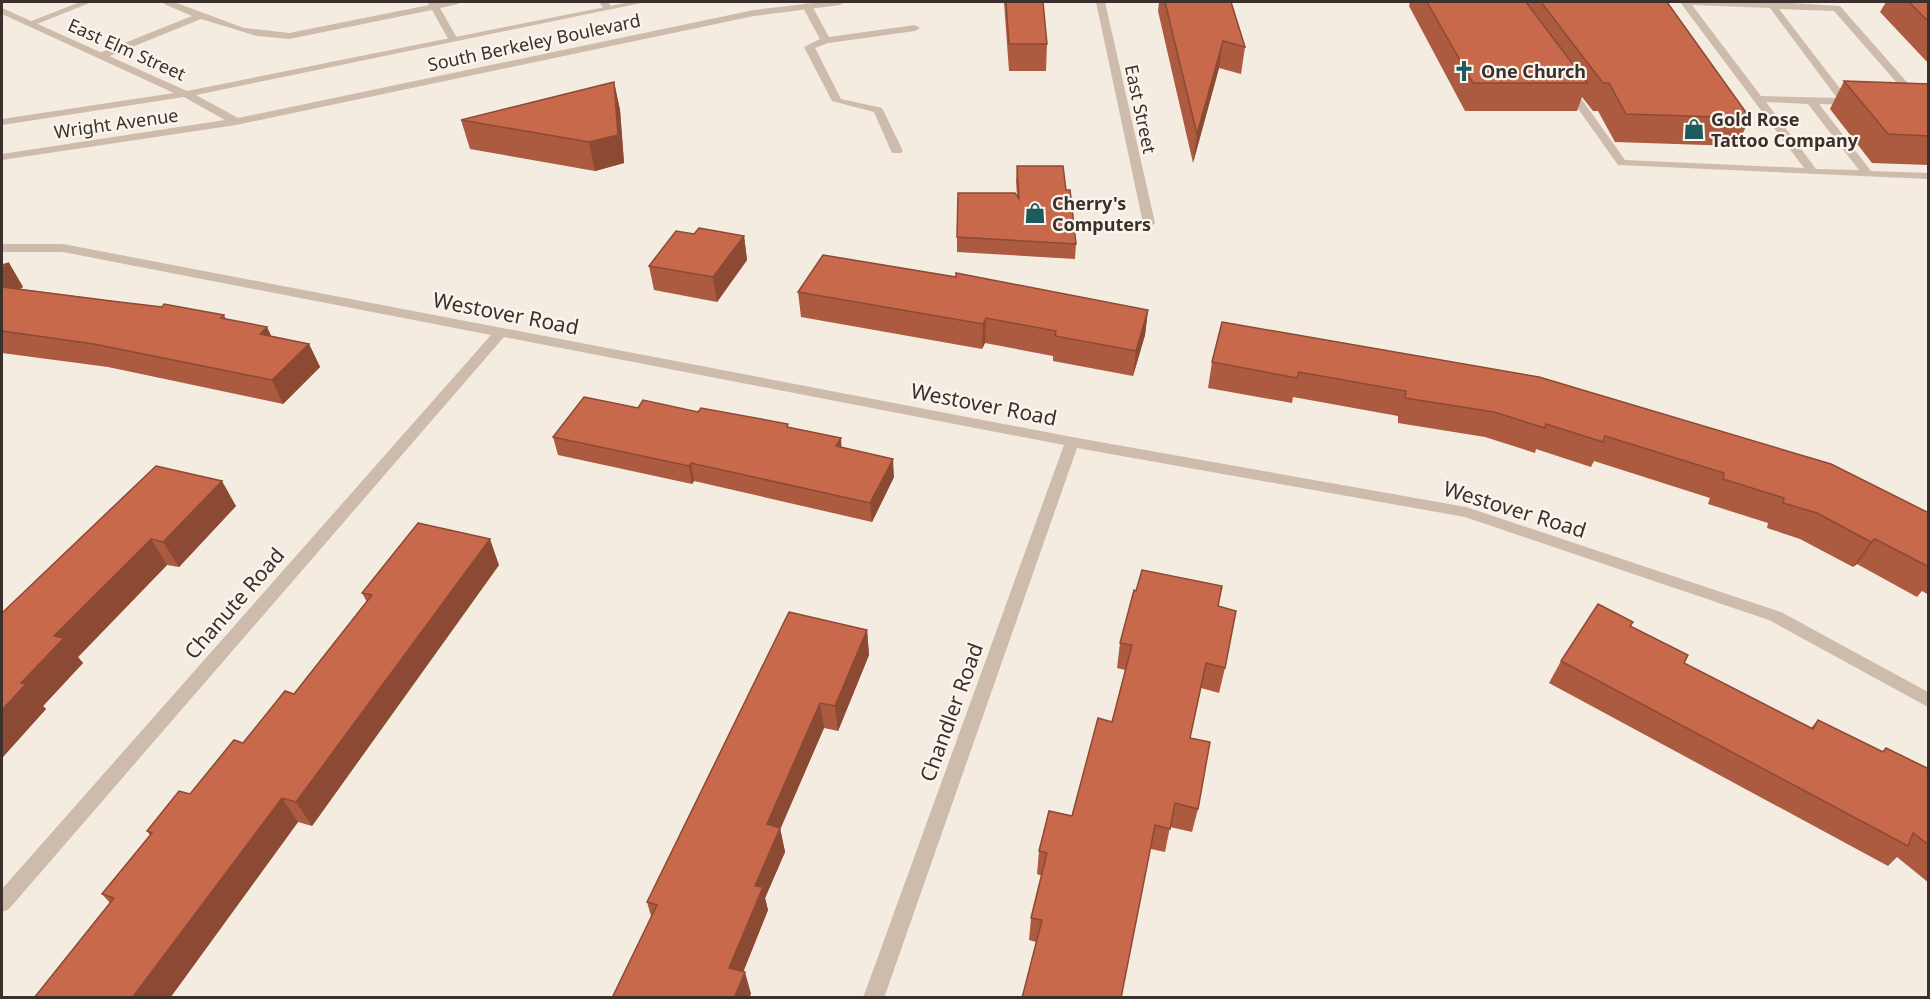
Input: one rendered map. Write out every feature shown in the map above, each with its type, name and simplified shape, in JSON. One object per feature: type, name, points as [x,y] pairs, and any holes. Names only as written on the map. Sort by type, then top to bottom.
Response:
[{"type":"street","points":[[29,24],[87,2]]},
{"type":"street","points":[[167,2],[250,34],[277,36],[434,4],[455,2]]},
{"type":"street","name":"South Berkeley Boulevard","points":[[186,94],[453,40],[606,5],[641,2]]},
{"type":"street","name":"South Berkeley Boulevard","points":[[236,122],[754,13],[840,2]]},
{"type":"street","name":"East Street","points":[[1100,2],[1149,223]]},
{"type":"street","points":[[1813,172],[1685,2],[1834,5],[1922,105],[1911,104]]},
{"type":"street","points":[[434,4],[453,40]]},
{"type":"street","points":[[1772,5],[1845,102]]},
{"type":"street","points":[[807,6],[826,40]]},
{"type":"street","name":"East Elm Street","points":[[2,11],[186,94],[236,122]]},
{"type":"street","points":[[101,56],[202,15]]},
{"type":"street","points":[[897,151],[878,110],[837,101],[810,47],[826,40],[915,28]]},
{"type":"street","points":[[1561,78],[1622,163],[1929,176]]},
{"type":"street","name":"Wright Avenue","points":[[2,122],[186,94]]},
{"type":"street","points":[[1756,99],[1867,103]]},
{"type":"street","points":[[1811,101],[1868,174]]},
{"type":"street","name":"Wright Avenue","points":[[2,157],[236,122]]},
{"type":"street","name":"Westover Road","points":[[2,248],[63,248],[1072,442],[1466,512],[1775,616],[1929,700]]},
{"type":"street","name":"Chanute Road","points":[[2,903],[500,333]]},
{"type":"street","name":"Chandler Road","points":[[873,998],[1072,442]]},
{"type":"building","points":[[1006,2],[1043,2],[1047,44],[1009,44]]},
{"type":"building","points":[[1165,2],[1231,2],[1245,47],[1223,41],[1197,134]]},
{"type":"building","points":[[1427,2],[1526,2],[1587,83],[1473,83]]},
{"type":"building","points":[[1541,2],[1667,2],[1750,118],[1626,114],[1609,83],[1603,83]]},
{"type":"building","points":[[1909,2],[1929,2],[1929,22]]},
{"type":"building","points":[[1844,81],[1929,84],[1929,136],[1888,134]]},
{"type":"building","points":[[614,82],[618,135],[589,142],[461,120]]},
{"type":"building","points":[[1017,166],[1063,166],[1066,190],[1070,190],[1076,244],[957,237],[958,193],[1015,193],[1019,199]]},
{"type":"building","points":[[699,228],[744,236],[713,277],[649,266],[676,231],[694,234]]},
{"type":"building","points":[[823,255],[956,277],[956,273],[1148,310],[1136,351],[1055,336],[1056,331],[986,318],[983,324],[798,292]]},
{"type":"building","points":[[2,287],[162,307],[164,304],[224,315],[221,318],[267,327],[260,334],[309,344],[272,380],[94,344],[2,331]]},
{"type":"building","points":[[1222,322],[1539,377],[1831,464],[1929,513],[1929,567],[1875,539],[1871,542],[1817,513],[1783,503],[1784,498],[1723,479],[1724,473],[1605,436],[1603,442],[1546,424],[1545,428],[1494,412],[1405,398],[1406,391],[1299,372],[1297,378],[1212,362]]},
{"type":"building","points":[[584,397],[638,408],[643,400],[698,412],[701,408],[788,424],[787,427],[841,438],[836,446],[893,459],[870,503],[691,463],[689,466],[553,437]]},
{"type":"building","points":[[156,466],[222,481],[163,542],[151,539],[54,636],[64,638],[21,683],[26,684],[2,710],[2,613]]},
{"type":"building","points":[[418,523],[490,539],[296,802],[282,798],[132,998],[34,998],[114,898],[102,894],[152,833],[147,831],[179,791],[190,794],[234,740],[243,743],[285,691],[294,694],[372,595],[362,593]]},
{"type":"building","points":[[1142,570],[1222,586],[1218,606],[1236,611],[1225,668],[1206,663],[1190,738],[1210,742],[1198,809],[1175,803],[1170,829],[1155,825],[1121,998],[1022,998],[1042,920],[1031,918],[1047,853],[1039,851],[1049,811],[1072,816],[1098,718],[1112,722],[1132,645],[1120,643],[1134,590],[1136,591]]},
{"type":"building","points":[[1598,604],[1633,622],[1630,626],[1688,655],[1684,663],[1813,729],[1818,720],[1883,752],[1886,748],[1929,769],[1929,845],[1913,833],[1908,846],[1561,661]]},
{"type":"building","points":[[789,612],[867,630],[835,706],[820,703],[767,824],[780,828],[755,886],[763,887],[729,968],[745,972],[734,998],[612,998],[657,905],[647,902]]},
{"type":"place","name":"One Church","points":[[1464,71]]},
{"type":"place","name":"Gold Rose Tattoo Company","points":[[1694,129]]},
{"type":"place","name":"Cherry's Computers","points":[[1035,213]]}]
